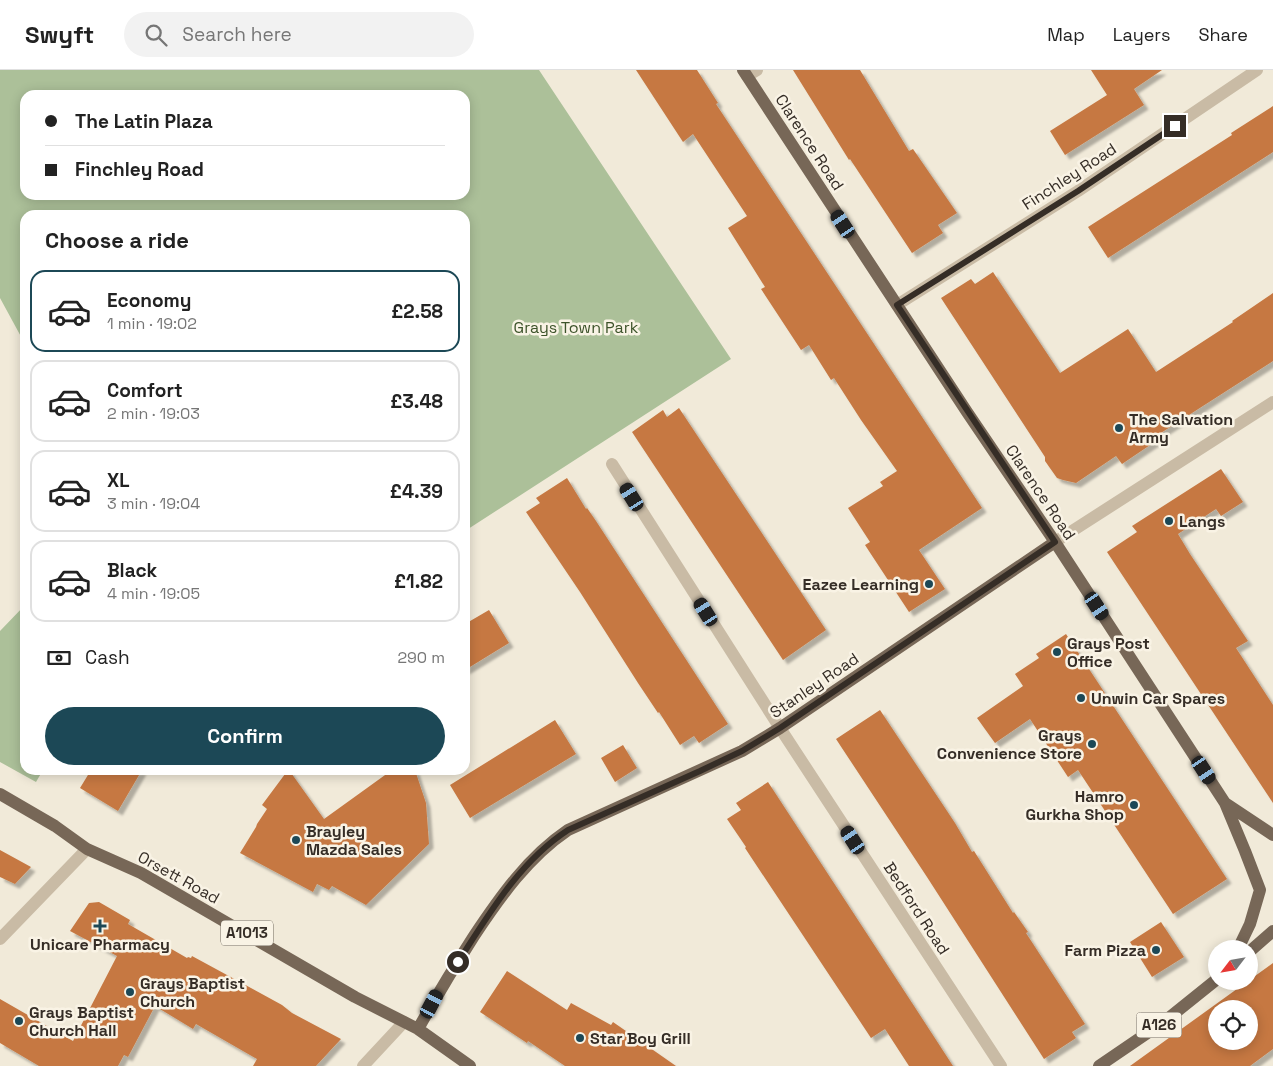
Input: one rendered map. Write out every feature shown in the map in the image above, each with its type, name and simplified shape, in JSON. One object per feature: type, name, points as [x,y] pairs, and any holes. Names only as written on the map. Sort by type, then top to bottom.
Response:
[{"type":"main road","name":"Clarence Road","points":[[749,72],[897,305],[1055,542],[1225,803],[1246,851],[1260,890],[1250,924],[1242,940]]},
{"type":"main road","name":"Stanley Road","points":[[418,1029],[439,991],[496,902],[552,840],[568,830],[742,751],[780,728],[1055,542]]},
{"type":"main road","name":"Orsett Road","points":[[0,794],[55,826],[87,849],[141,872],[355,997],[418,1029],[470,1066]]},
{"type":"main road","points":[[1225,803],[1273,835]]},
{"type":"main road","points":[[1258,944],[1273,931]]},
{"type":"main road","name":"A126","points":[[1099,1066],[1165,1021],[1208,986]]},
{"type":"street","name":"Finchley Road","points":[[897,305],[1078,191],[1257,70]]},
{"type":"street","name":"Stanley Road","points":[[1055,542],[1273,402]]},
{"type":"street","name":"Bedford Road","points":[[612,464],[780,728],[1001,1066]]},
{"type":"street","points":[[0,939],[87,849]]},
{"type":"street","points":[[363,1066],[404,1022]]},
{"type":"green space","name":"Grays Town Park","points":[[0,70],[539,70],[731,359],[470,528],[470,210],[20,210],[20,335],[0,298]]},
{"type":"green space","points":[[20,610],[20,773],[0,762],[0,631]]},
{"type":"green space","points":[[23,775],[40,775],[36,782]]},
{"type":"building","points":[[636,70],[697,70],[718,103],[716,104],[982,508],[919,550],[945,589],[909,612],[865,545],[870,542],[848,508],[883,486],[880,482],[897,471],[834,378],[831,380],[809,345],[801,350],[761,289],[765,287],[728,228],[747,216],[693,134],[683,142]]},
{"type":"building","points":[[793,70],[860,70],[909,151],[913,149],[957,213],[938,225],[943,233],[912,253],[849,160]]},
{"type":"building","points":[[1091,70],[1162,70],[1134,89],[1144,105],[1065,155],[1050,131],[1107,95]]},
{"type":"building","points":[[1273,106],[1273,152],[1108,258],[1088,227],[1232,135],[1231,133]]},
{"type":"building","points":[[993,272],[1060,373],[1128,329],[1156,372],[1233,322],[1273,293],[1273,361],[1153,438],[1156,441],[1122,464],[1116,456],[1076,483],[1063,480],[1057,478],[1045,461],[1045,457],[941,298],[971,279],[975,284]]},
{"type":"building","points":[[679,408],[826,630],[783,660],[632,432],[663,410],[667,417]]},
{"type":"building","points":[[1221,469],[1243,502],[1221,516],[1216,509],[1178,534],[1248,641],[1236,648],[1273,705],[1273,803],[1107,552],[1137,532],[1132,526]]},
{"type":"building","points":[[567,478],[728,724],[699,743],[694,736],[680,745],[526,512],[540,503],[536,498]]},
{"type":"building","points":[[489,610],[509,643],[470,667],[470,621]]},
{"type":"building","points":[[1066,634],[1227,879],[1173,914],[1078,770],[1068,777],[1030,719],[995,743],[977,718],[1023,686],[1015,674],[1039,658],[1036,654]]},
{"type":"building","points":[[880,710],[955,823],[972,852],[974,851],[1013,913],[1028,932],[1026,933],[1085,1024],[1072,1032],[1076,1038],[1044,1059],[836,739]]},
{"type":"building","points":[[555,720],[576,754],[470,818],[450,785],[466,775],[470,775],[470,773]]},
{"type":"building","points":[[623,745],[637,768],[615,782],[601,758]]},
{"type":"building","points":[[88,775],[139,775],[118,811],[80,788]]},
{"type":"building","points":[[284,775],[293,775],[324,819],[385,775],[417,775],[426,803],[429,844],[366,905],[332,886],[329,890],[317,884],[313,892],[240,853],[267,809],[262,805]]},
{"type":"building","points":[[768,782],[953,1066],[909,1066],[885,1029],[871,1038],[745,848],[727,819],[741,810],[736,803]]},
{"type":"building","points":[[0,850],[31,867],[15,884],[0,877]]},
{"type":"building","points":[[99,902],[130,920],[128,924],[187,958],[192,956],[341,1039],[316,1066],[253,1066],[257,1059],[196,1024],[193,1029],[155,1006],[128,1057],[124,1055],[118,1066],[39,1066],[0,1043],[0,999],[73,1041],[117,956],[70,931],[89,903]]},
{"type":"building","name":"Farm Pizza","points":[[1161,922],[1184,957],[1152,977],[1130,942]]},
{"type":"building","points":[[1273,963],[1273,1049],[1250,1066],[1130,1066],[1208,1010],[1208,1050],[1258,1050],[1258,1000],[1222,1000],[1236,990],[1258,990],[1258,974]]},
{"type":"building","points":[[507,971],[567,1010],[571,1003],[611,1025],[613,1022],[676,1066],[565,1066],[480,1012]]},
{"type":"place","name":"The Salvation Army","points":[[1119,428]]},
{"type":"place","name":"Langs","points":[[1169,521]]},
{"type":"place","name":"Eazee Learning","points":[[929,584]]},
{"type":"place","name":"Grays Post Office","points":[[1057,652]]},
{"type":"place","name":"Unwin Car Spares","points":[[1081,698]]},
{"type":"place","name":"Grays Convenience Store","points":[[1092,744]]},
{"type":"place","name":"Hamro Gurkha Shop","points":[[1134,805]]},
{"type":"place","name":"Brayley Mazda Sales","points":[[296,840]]},
{"type":"place","name":"Unicare Pharmacy","points":[[100,926]]},
{"type":"place","name":"Farm Pizza","points":[[1156,950]]},
{"type":"place","name":"Grays Baptist Church","points":[[130,992]]},
{"type":"place","name":"Grays Baptist Church Hall","points":[[19,1021]]},
{"type":"place","name":"Star Boy Grill","points":[[580,1038]]},
{"type":"route","points":[[458,962],[496,902],[552,840],[568,830],[742,751],[780,728],[1055,542],[897,305],[1078,191],[1175,126]]}]
